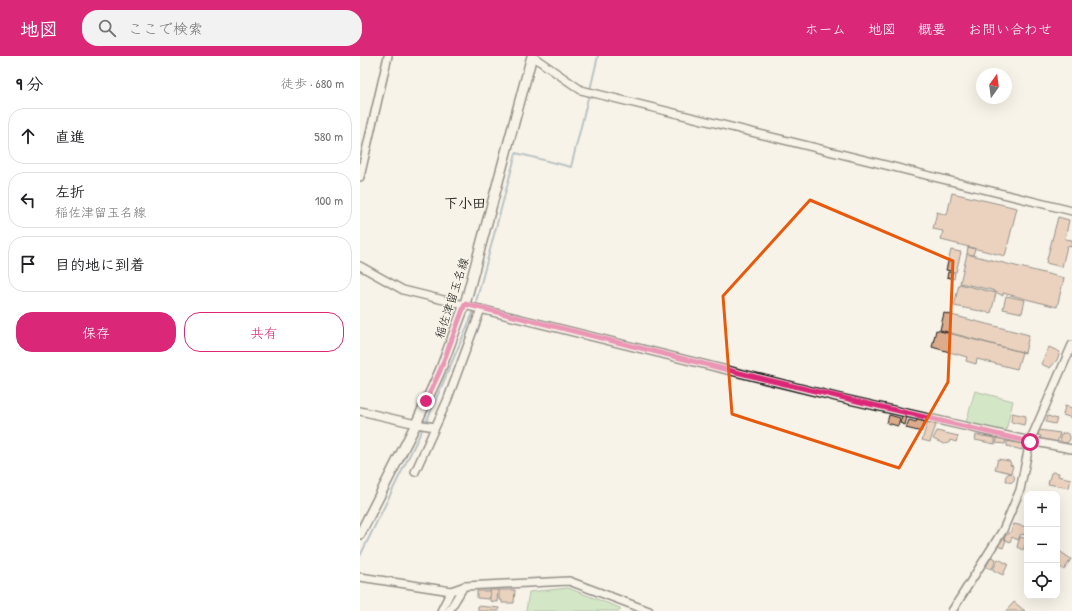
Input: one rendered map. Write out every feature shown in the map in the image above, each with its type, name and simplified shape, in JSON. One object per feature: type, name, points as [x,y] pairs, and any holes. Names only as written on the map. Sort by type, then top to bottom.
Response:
[{"type":"main road","name":"稲佐津留玉名線","points":[[360,534],[416,424],[440,371],[466,304],[532,56]]},
{"type":"street","points":[[360,177],[388,56]]},
{"type":"street","points":[[532,56],[580,90],[1072,211]]},
{"type":"street","points":[[360,266],[403,290],[466,304],[481,309],[822,393],[1030,442],[1072,449]]},
{"type":"street","points":[[415,472],[447,401],[481,309]]},
{"type":"street","points":[[952,611],[1003,530],[1020,490],[1030,442],[1072,345]]},
{"type":"street","points":[[360,411],[435,427]]},
{"type":"street","points":[[360,577],[451,591],[464,586],[570,581],[649,611]]},
{"type":"street","points":[[449,611],[464,586]]},
{"type":"street","points":[[441,611],[451,591]]},
{"type":"highlighted area","points":[[810,200],[953,261],[948,382],[899,468],[732,414],[723,296]]},
{"type":"green space","points":[[975,391],[1013,401],[1005,435],[965,426]]},
{"type":"green space","points":[[568,588],[620,608],[620,611],[526,611],[529,592]]},
{"type":"building","points":[[952,193],[1017,208],[1005,256],[941,240],[943,231],[933,229],[937,212],[947,215]]},
{"type":"building","points":[[1058,217],[1069,220],[1065,239],[1072,240],[1071,247],[1067,246],[1062,267],[1046,263]]},
{"type":"building","points":[[968,247],[975,249],[973,255],[967,254]]},
{"type":"building","points":[[951,250],[961,252],[956,272],[946,270]]},
{"type":"building","points":[[967,254],[1064,278],[1057,307],[1003,293],[1003,296],[992,290],[960,283]]},
{"type":"building","points":[[948,272],[955,273],[954,279],[947,277]]},
{"type":"building","points":[[959,284],[996,293],[991,313],[954,306]]},
{"type":"building","points":[[1006,296],[1025,300],[1022,313],[1003,309]]},
{"type":"building","points":[[944,313],[1029,335],[1025,353],[940,330]]},
{"type":"building","points":[[936,330],[1022,352],[1017,369],[977,359],[976,364],[966,361],[967,357],[932,347]]},
{"type":"building","points":[[1049,347],[1060,352],[1057,360],[1050,368],[1041,364]]},
{"type":"building","points":[[1065,406],[1072,408],[1072,418],[1063,415]]},
{"type":"building","points":[[1012,413],[1026,416],[1024,425],[1011,422]]},
{"type":"building","points":[[889,415],[900,418],[898,426],[887,423]]},
{"type":"building","points":[[902,416],[907,417],[905,425],[900,423]]},
{"type":"building","points":[[1048,416],[1057,419],[1055,424],[1046,422]]},
{"type":"building","points":[[917,419],[925,421],[922,432],[906,428],[909,420],[916,422]]},
{"type":"building","points":[[928,422],[936,425],[930,442],[922,440]]},
{"type":"building","points":[[1039,430],[1060,433],[1057,443],[1040,439],[1041,436],[1038,435]]},
{"type":"building","points":[[937,431],[958,436],[956,442],[950,440],[949,443],[944,444],[933,439]]},
{"type":"building","points":[[1063,433],[1067,433],[1069,434],[1069,442],[1063,443],[1060,440],[1060,436]]},
{"type":"building","points":[[976,435],[995,438],[995,444],[975,440]]},
{"type":"building","points":[[997,438],[1006,439],[1005,444],[996,443]]},
{"type":"building","points":[[1007,441],[1023,444],[1022,450],[1007,446]]},
{"type":"building","points":[[998,459],[1009,461],[1011,463],[1010,465],[1013,466],[1011,473],[995,469]]},
{"type":"building","points":[[1010,473],[1015,478],[1010,483],[1005,478]]},
{"type":"building","points":[[1051,473],[1059,473],[1058,476],[1071,479],[1069,488],[1048,484]]},
{"type":"building","points":[[1014,524],[1024,526],[1024,535],[1021,534],[1018,540],[1012,537],[1010,542],[1004,539],[1006,535],[1010,533]]},
{"type":"building","points":[[1001,537],[1006,540],[1003,548],[997,546]]},
{"type":"building","points":[[1020,537],[1024,538],[1023,550],[1017,547]]},
{"type":"building","points":[[1060,551],[1071,559],[1064,570],[1060,567]]},
{"type":"building","points":[[991,557],[996,559],[992,569],[986,567]]},
{"type":"building","points":[[998,559],[1008,564],[1003,575],[993,570]]},
{"type":"building","points":[[490,590],[498,590],[497,602],[490,601]]},
{"type":"building","points":[[499,590],[515,590],[514,603],[502,603],[502,600],[499,600]]},
{"type":"building","points":[[477,591],[490,591],[489,599],[477,598]]},
{"type":"building","points":[[1014,602],[1025,611],[1006,611]]},
{"type":"building","points":[[478,606],[499,608],[499,611],[478,611]]},
{"type":"waterway","points":[[590,90],[598,56]]},
{"type":"waterway","points":[[427,420],[473,313],[516,153],[571,167],[589,94]]},
{"type":"waterway","points":[[360,556],[422,430]]},
{"type":"district","name":"下小田","points":[[465,203]]},
{"type":"route","points":[[426,401],[440,371],[465,304],[836,397],[1030,442]]}]
